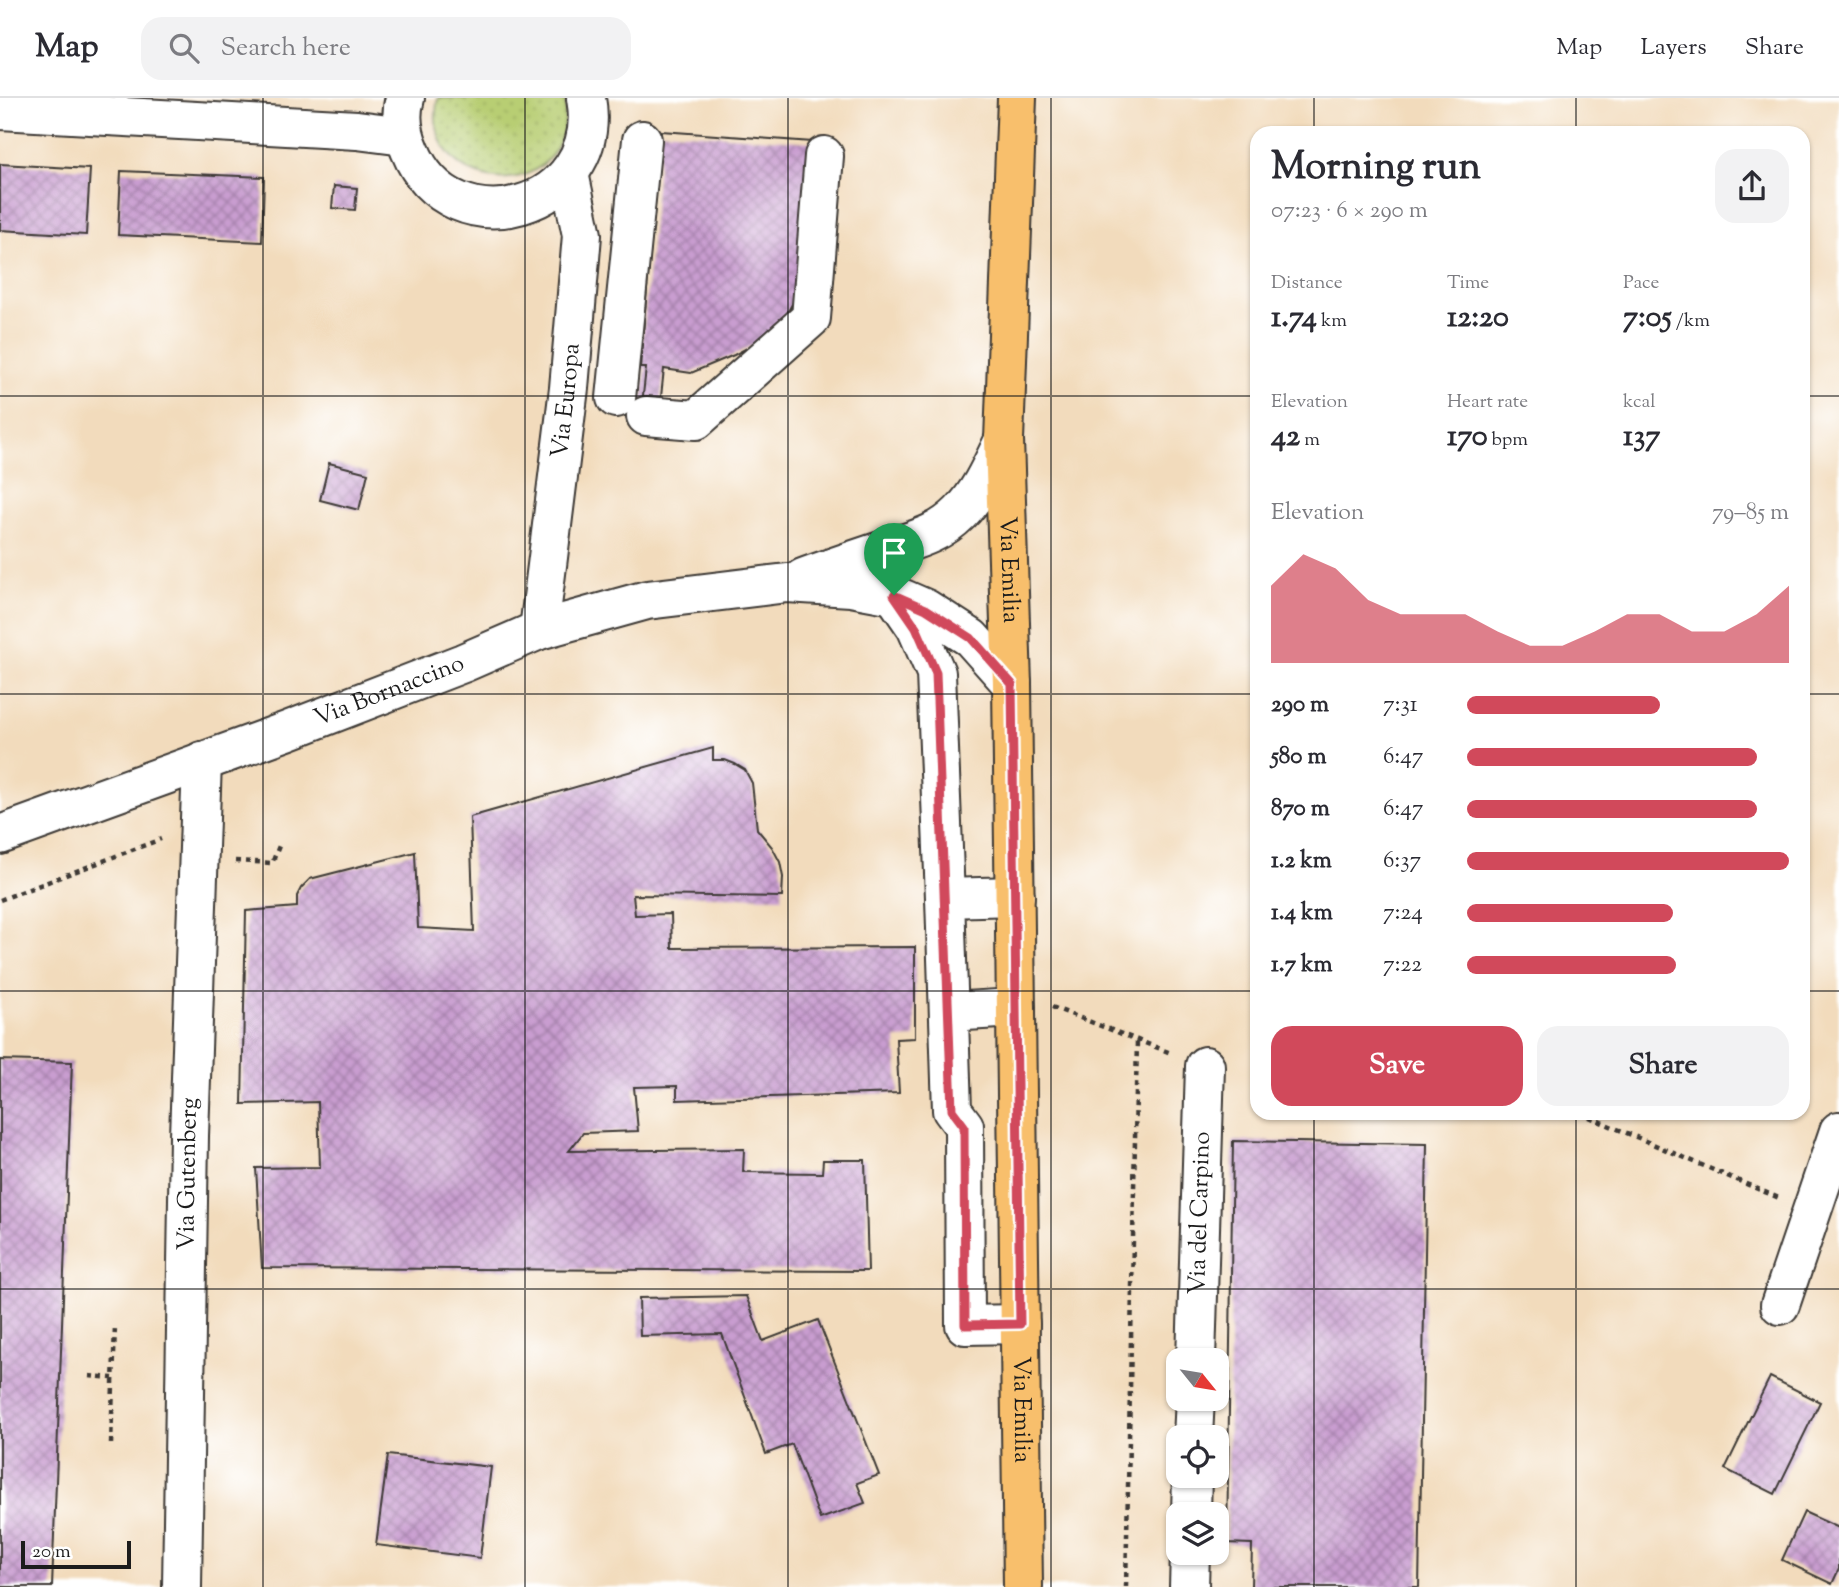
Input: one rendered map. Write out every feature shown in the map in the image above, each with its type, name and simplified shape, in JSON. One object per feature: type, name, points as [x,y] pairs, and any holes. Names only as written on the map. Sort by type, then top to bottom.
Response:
[{"type":"main road","name":"Via Emilia","points":[[1017,98],[1004,440],[1012,684],[1015,897],[1033,1007],[1020,1324],[1023,1587]]},
{"type":"street","points":[[405,98],[404,136],[416,166],[447,196],[477,208],[498,210],[529,203],[557,186],[569,173],[585,144],[589,112],[586,98]]},
{"type":"street","points":[[0,110],[357,130],[404,136]]},
{"type":"street","points":[[642,140],[630,257],[631,407],[696,420],[811,318],[824,156]]},
{"type":"street","name":"Via Europa","points":[[539,630],[569,388],[582,235],[569,173]]},
{"type":"street","points":[[580,251],[630,257]]},
{"type":"street","name":"Via Bornaccino","points":[[787,583],[915,541],[942,528],[961,512],[982,484],[1004,440]]},
{"type":"street","name":"Via Bornaccino","points":[[0,835],[287,731],[428,677],[539,630],[647,600],[787,583],[851,587],[894,595],[926,609],[971,638],[1012,684]]},
{"type":"street","points":[[894,595],[916,627],[936,673],[952,1110],[964,1126],[965,1325],[1020,1324]]},
{"type":"street","name":"Via Gutenberg","points":[[182,1587],[188,1149],[202,761]]},
{"type":"street","points":[[945,898],[1015,897]]},
{"type":"street","points":[[949,1012],[1033,1007]]},
{"type":"street","name":"Via del Carpino","points":[[1196,1348],[1205,1066]]},
{"type":"street","points":[[1780,1305],[1839,1131]]},
{"type":"street","points":[[1189,1587],[1190,1565]]},
{"type":"path","points":[[0,900],[165,837]]},
{"type":"path","points":[[233,860],[272,863],[279,846]]},
{"type":"path","points":[[1033,1007],[1137,1040],[1205,1066]]},
{"type":"path","points":[[1126,1587],[1137,1040]]},
{"type":"path","points":[[1596,1120],[1765,1194],[1813,1209]]},
{"type":"path","points":[[111,1444],[115,1325]]},
{"type":"path","points":[[89,1376],[113,1378]]},
{"type":"green space","points":[[438,98],[565,98],[562,136],[547,161],[524,175],[497,178],[471,171],[450,155],[438,131]]},
{"type":"building","points":[[661,131],[812,142],[802,286],[787,313],[762,340],[734,355],[691,373],[664,369],[660,406],[642,404],[646,368],[640,368]]},
{"type":"building","points":[[0,164],[90,169],[86,235],[0,230]]},
{"type":"building","points":[[121,171],[264,177],[262,242],[118,235]]},
{"type":"building","points":[[334,186],[357,188],[355,210],[332,208]]},
{"type":"building","points":[[329,463],[368,473],[359,510],[320,500]]},
{"type":"building","points":[[713,748],[713,760],[725,760],[735,764],[745,770],[752,783],[757,829],[780,862],[783,877],[782,897],[633,895],[635,915],[671,914],[672,948],[915,947],[915,1038],[896,1039],[899,1093],[677,1100],[677,1086],[634,1087],[638,1131],[583,1133],[569,1151],[744,1149],[743,1172],[822,1173],[823,1160],[865,1160],[868,1271],[262,1268],[256,1168],[320,1167],[318,1102],[242,1104],[246,911],[297,907],[297,896],[310,879],[415,852],[418,928],[474,931],[470,817]]},
{"type":"building","points":[[0,1060],[72,1062],[52,1587],[0,1587]]},
{"type":"building","points":[[1233,1141],[1427,1144],[1419,1587],[1251,1587],[1252,1544],[1229,1543]]},
{"type":"building","points":[[746,1296],[763,1341],[818,1320],[879,1475],[857,1483],[865,1503],[820,1519],[792,1444],[766,1454],[722,1334],[640,1336],[639,1298]]},
{"type":"building","points":[[1770,1377],[1820,1402],[1775,1494],[1725,1469]]},
{"type":"building","points":[[388,1455],[491,1467],[480,1558],[376,1545]]},
{"type":"building","points":[[1804,1512],[1839,1528],[1839,1569],[1832,1584],[1782,1560]]},
{"type":"route","points":[[894,595],[926,609],[971,638],[1012,684],[1020,1324],[965,1325],[964,1126],[952,1110],[936,673],[916,627],[894,595]]}]
